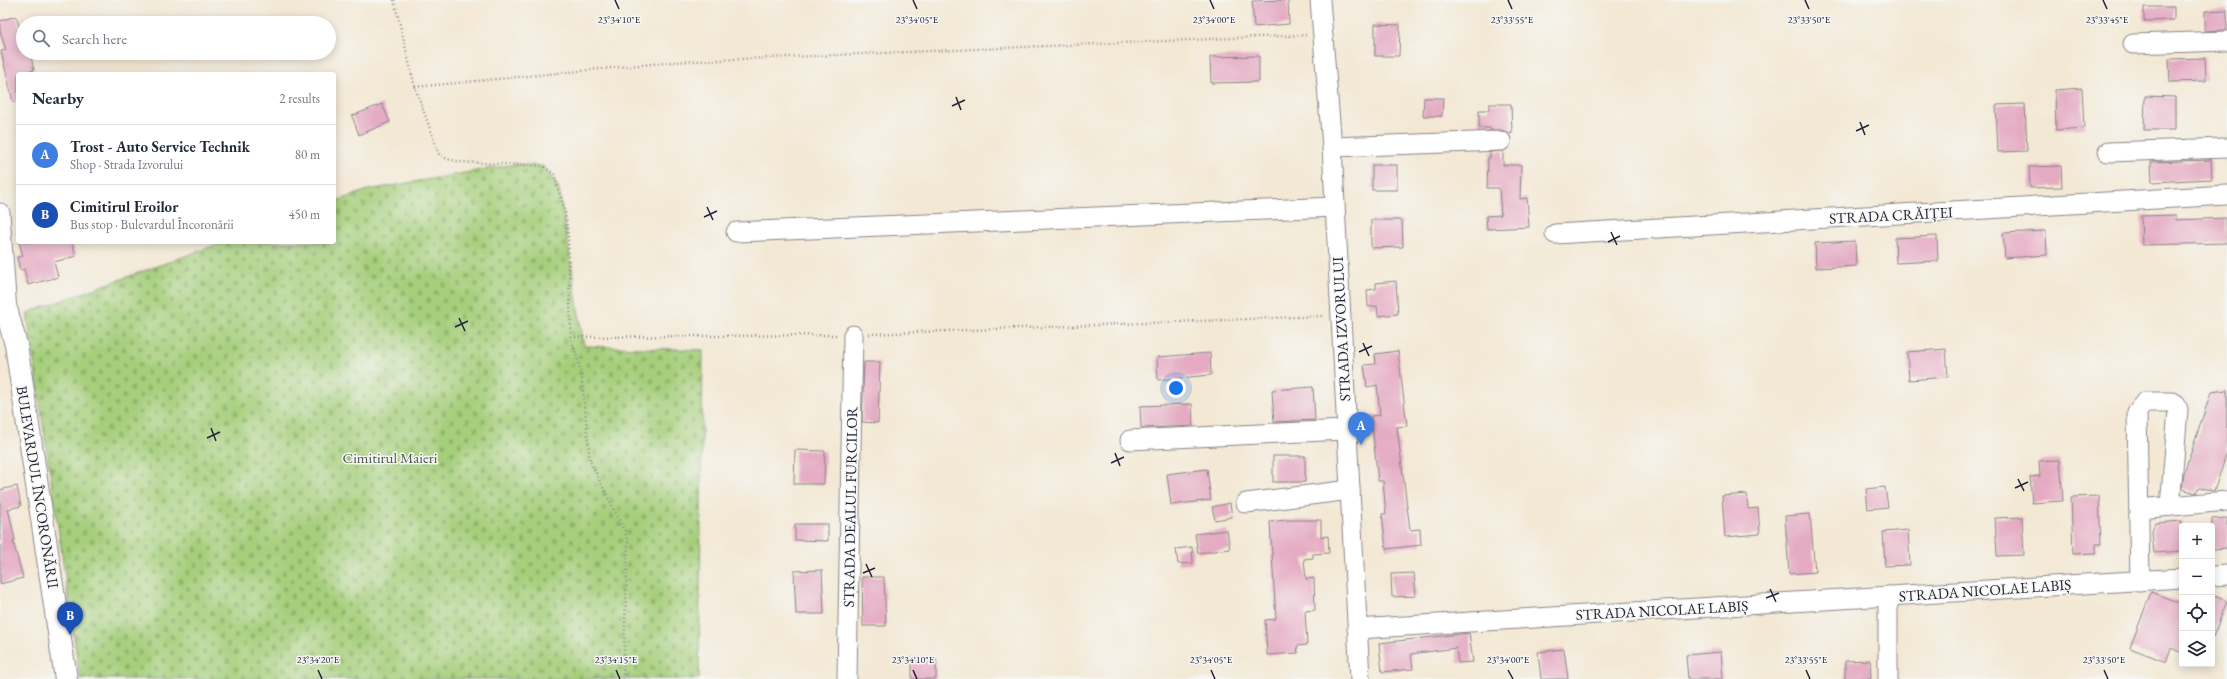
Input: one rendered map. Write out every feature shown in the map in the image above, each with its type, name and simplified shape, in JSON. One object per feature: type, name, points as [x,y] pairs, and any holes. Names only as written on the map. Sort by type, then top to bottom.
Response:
[{"type":"main road","name":"BULEVARDUL ÎNCORONĂRII","points":[[4,305],[16,345],[66,679]]},
{"type":"street","name":"STRADA IZVORULUI","points":[[1320,0],[1332,147],[1360,679]]},
{"type":"street","points":[[2133,44],[2227,41]]},
{"type":"street","points":[[1332,147],[1501,141]]},
{"type":"street","points":[[2108,152],[2227,148]]},
{"type":"street","name":"STRADA CRĂIȚEI","points":[[1555,234],[2227,195]]},
{"type":"street","points":[[736,232],[1335,208]]},
{"type":"street","points":[[0,212],[4,305]]},
{"type":"street","name":"STRADA DEALUL FURCILOR","points":[[847,679],[852,335]]},
{"type":"street","points":[[2140,580],[2137,412],[2145,402],[2172,402],[2176,404],[2178,410],[2170,506]]},
{"type":"street","points":[[1130,440],[1346,430]]},
{"type":"street","points":[[1246,503],[1350,490]]},
{"type":"street","points":[[2139,509],[2227,501]]},
{"type":"street","points":[[2215,576],[2227,575]]},
{"type":"street","name":"STRADA NICOLAE LABIȘ","points":[[1357,629],[2179,578]]},
{"type":"street","points":[[1888,596],[1888,679]]},
{"type":"path","points":[[394,0],[415,87],[439,154],[448,160],[460,162],[543,166],[554,174],[563,200],[568,236],[571,337],[581,372],[590,461],[625,532],[628,542],[623,679]]},
{"type":"path","points":[[415,87],[672,62],[1323,34]]},
{"type":"path","points":[[571,337],[852,335],[1340,316]]},
{"type":"green space","name":"Cimitirul Maieri","points":[[516,164],[543,166],[559,188],[584,346],[703,350],[699,679],[80,679],[27,313],[218,244],[336,244],[336,201],[368,190]]},
{"type":"building","points":[[1288,0],[1289,24],[1254,27],[1252,1]]},
{"type":"building","points":[[2144,7],[2174,7],[2174,20],[2144,21]]},
{"type":"building","points":[[2227,10],[2227,30],[2205,31],[2205,11]]},
{"type":"building","points":[[16,16],[16,60],[32,60],[34,70],[16,72],[16,101],[13,102],[1,51],[6,50],[0,31],[0,21]]},
{"type":"building","points":[[1375,24],[1400,25],[1399,56],[1375,56]]},
{"type":"building","points":[[1259,56],[1259,82],[1211,83],[1210,57]]},
{"type":"building","points":[[2205,58],[2206,81],[2170,82],[2169,59]]},
{"type":"building","points":[[2082,88],[2084,128],[2056,130],[2055,90]]},
{"type":"building","points":[[2145,96],[2175,97],[2175,130],[2144,130]]},
{"type":"building","points":[[1424,98],[1443,98],[1442,116],[1423,116]]},
{"type":"building","points":[[382,104],[390,122],[359,135],[352,116]]},
{"type":"building","points":[[1489,104],[1511,104],[1512,134],[1501,130],[1490,130],[1490,128],[1479,128],[1479,110],[1489,110]]},
{"type":"building","points":[[2025,104],[2027,151],[1998,152],[1996,105]]},
{"type":"building","points":[[1503,151],[1503,165],[1521,165],[1520,199],[1527,198],[1529,227],[1487,229],[1486,216],[1501,215],[1499,188],[1487,188],[1488,158],[1490,158],[1490,152]]},
{"type":"building","points":[[2211,160],[2212,179],[2152,182],[2151,162]]},
{"type":"building","points":[[1372,165],[1397,165],[1397,190],[1372,190]]},
{"type":"building","points":[[2061,166],[2062,187],[2030,188],[2029,167]]},
{"type":"building","points":[[2176,215],[2176,220],[2226,218],[2227,243],[2142,245],[2141,216]]},
{"type":"building","points":[[1371,220],[1402,220],[1403,247],[1371,248]]},
{"type":"building","points":[[2046,231],[2047,255],[2005,258],[2003,233]]},
{"type":"building","points":[[1937,236],[1938,261],[1896,263],[1895,238]]},
{"type":"building","points":[[1855,241],[1856,266],[1816,268],[1815,243]]},
{"type":"building","points":[[20,244],[73,244],[76,256],[54,262],[58,277],[28,285],[24,269],[20,270],[17,257],[23,256]]},
{"type":"building","points":[[1396,281],[1398,314],[1378,316],[1377,306],[1368,307],[1367,290],[1376,289],[1376,283]]},
{"type":"building","points":[[1946,349],[1948,377],[1909,380],[1907,352]]},
{"type":"building","points":[[1398,351],[1407,426],[1397,427],[1410,530],[1420,529],[1421,545],[1386,549],[1382,514],[1386,514],[1383,481],[1378,481],[1371,416],[1380,415],[1377,385],[1367,387],[1364,365],[1376,364],[1375,354]]},
{"type":"building","points":[[1210,353],[1211,375],[1158,380],[1157,357]]},
{"type":"building","points":[[864,362],[880,362],[878,423],[862,422]]},
{"type":"building","points":[[1313,387],[1315,420],[1274,422],[1272,390]]},
{"type":"building","points":[[2227,390],[2227,453],[2214,491],[2199,487],[2196,493],[2182,489],[2184,474],[2211,392]]},
{"type":"building","points":[[1192,404],[1193,426],[1141,428],[1140,406]]},
{"type":"building","points":[[795,450],[825,451],[824,484],[794,484]]},
{"type":"building","points":[[1273,456],[1305,456],[1305,482],[1273,482]]},
{"type":"building","points":[[2060,460],[2063,501],[2032,503],[2030,477],[2040,476],[2039,461]]},
{"type":"building","points":[[1207,469],[1211,500],[1171,505],[1167,474]]},
{"type":"building","points":[[17,486],[21,506],[8,509],[15,540],[13,541],[23,578],[0,584],[0,490]]},
{"type":"building","points":[[1885,487],[1888,507],[1868,509],[1866,489]]},
{"type":"building","points":[[1747,494],[1748,509],[1758,508],[1760,534],[1725,537],[1722,496]]},
{"type":"building","points":[[2099,496],[2101,544],[2096,544],[2096,553],[2073,554],[2071,497]]},
{"type":"building","points":[[1230,503],[1232,517],[1215,520],[1212,507]]},
{"type":"building","points":[[1810,514],[1815,572],[1789,574],[1785,516]]},
{"type":"building","points":[[2022,517],[2024,555],[1997,556],[1995,518]]},
{"type":"building","points":[[2227,518],[2227,548],[2215,549],[2215,523],[2212,523],[2212,519]]},
{"type":"building","points":[[1286,520],[1321,520],[1321,537],[1328,536],[1329,553],[1313,554],[1313,558],[1304,559],[1306,579],[1314,578],[1315,610],[1305,611],[1307,645],[1297,646],[1298,653],[1267,655],[1265,620],[1276,619],[1270,522]]},
{"type":"building","points":[[2182,521],[2182,523],[2179,523],[2179,551],[2154,553],[2152,532],[2155,523]]},
{"type":"building","points":[[795,524],[828,524],[828,541],[795,540]]},
{"type":"building","points":[[1227,530],[1230,549],[1198,553],[1195,534]]},
{"type":"building","points":[[1908,530],[1910,565],[1885,566],[1883,532]]},
{"type":"building","points":[[1192,547],[1193,563],[1178,564],[1176,549]]},
{"type":"building","points":[[822,570],[824,614],[796,614],[794,571]]},
{"type":"building","points":[[1414,573],[1416,596],[1392,597],[1391,574]]},
{"type":"building","points":[[862,577],[884,577],[886,626],[863,626]]},
{"type":"building","points":[[2151,592],[2179,603],[2179,652],[2171,648],[2166,662],[2130,648]]},
{"type":"building","points":[[2215,596],[2227,601],[2215,632]]},
{"type":"building","points":[[1469,633],[1473,662],[1458,663],[1456,648],[1411,654],[1413,669],[1382,672],[1379,643]]},
{"type":"building","points":[[1564,649],[1568,679],[1541,679],[1538,652]]},
{"type":"building","points":[[1721,652],[1723,679],[1688,679],[1686,655]]},
{"type":"building","points":[[912,658],[936,659],[936,679],[912,679]]},
{"type":"building","points":[[1870,660],[1871,679],[1845,679],[1845,661]]},
{"type":"place","name":"Trost - Auto Service Technik","points":[[1361,445]]},
{"type":"place","name":"Cimitirul Eroilor","points":[[70,635]]}]
